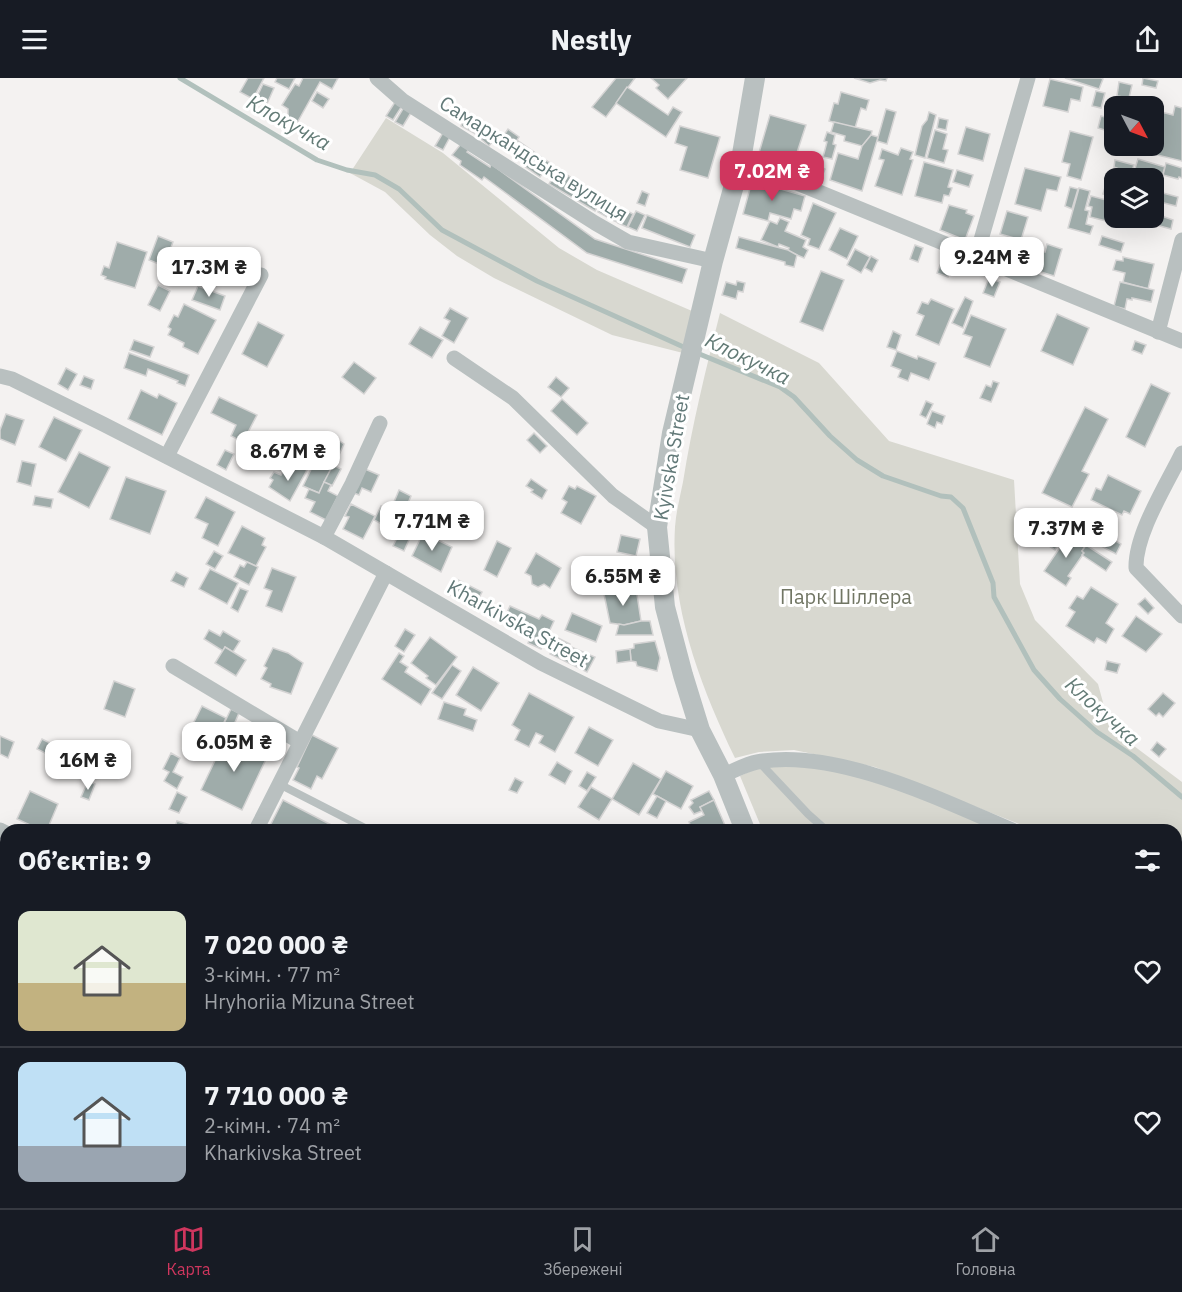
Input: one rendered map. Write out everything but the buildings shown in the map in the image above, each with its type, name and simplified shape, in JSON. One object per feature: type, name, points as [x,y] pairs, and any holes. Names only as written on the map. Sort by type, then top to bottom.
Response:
[{"type":"street","name":"Самаркандська вулиця","points":[[377,78],[402,100],[628,242],[713,261]]},
{"type":"street","name":"Kyivska Street","points":[[743,824],[723,775],[700,730],[683,675],[665,607],[657,527],[672,433],[713,261],[741,160],[755,78]]},
{"type":"street","points":[[976,257],[1028,78]]},
{"type":"street","points":[[741,160],[1182,341]]},
{"type":"street","points":[[1158,332],[1182,240]]},
{"type":"street","points":[[167,456],[261,275]]},
{"type":"street","points":[[454,358],[513,398],[613,496],[657,527]]},
{"type":"street","name":"Kharkivska Street","points":[[0,376],[12,379],[167,456],[324,537],[541,663],[659,721],[700,730]]},
{"type":"street","points":[[324,537],[380,423]]},
{"type":"street","points":[[1182,453],[1143,533],[1136,557],[1136,568],[1182,616]]},
{"type":"street","points":[[259,824],[386,573]]},
{"type":"street","points":[[173,666],[300,742]]},
{"type":"street","points":[[723,775],[759,762],[793,760],[830,764],[873,774],[997,824]]},
{"type":"lane","points":[[759,762],[819,824]]},
{"type":"lane","points":[[279,784],[357,824]]},
{"type":"green space","points":[[386,118],[443,153],[559,248],[597,270],[699,314],[683,353],[612,335],[494,278],[457,256],[430,235],[385,192],[350,173]]},
{"type":"green space","name":"Парк Шіллера","points":[[720,313],[819,363],[889,441],[1014,480],[1020,584],[1035,620],[1098,684],[1110,728],[1182,782],[1182,824],[1019,824],[875,767],[794,750],[759,752],[735,758],[690,646],[677,587],[675,527],[677,510]]},
{"type":"green space","points":[[794,764],[872,778],[986,824],[760,824],[740,776],[757,768]]},
{"type":"waterway","name":"Клокучка","points":[[180,78],[317,160],[347,170],[375,175],[399,189],[442,230],[537,281],[688,349]]},
{"type":"waterway","name":"Клокучка","points":[[697,353],[780,387],[794,397],[830,436],[857,460],[883,476],[941,496],[951,497],[963,508],[993,583],[994,597],[1034,670],[1060,699],[1097,732],[1133,756],[1182,797]]}]
